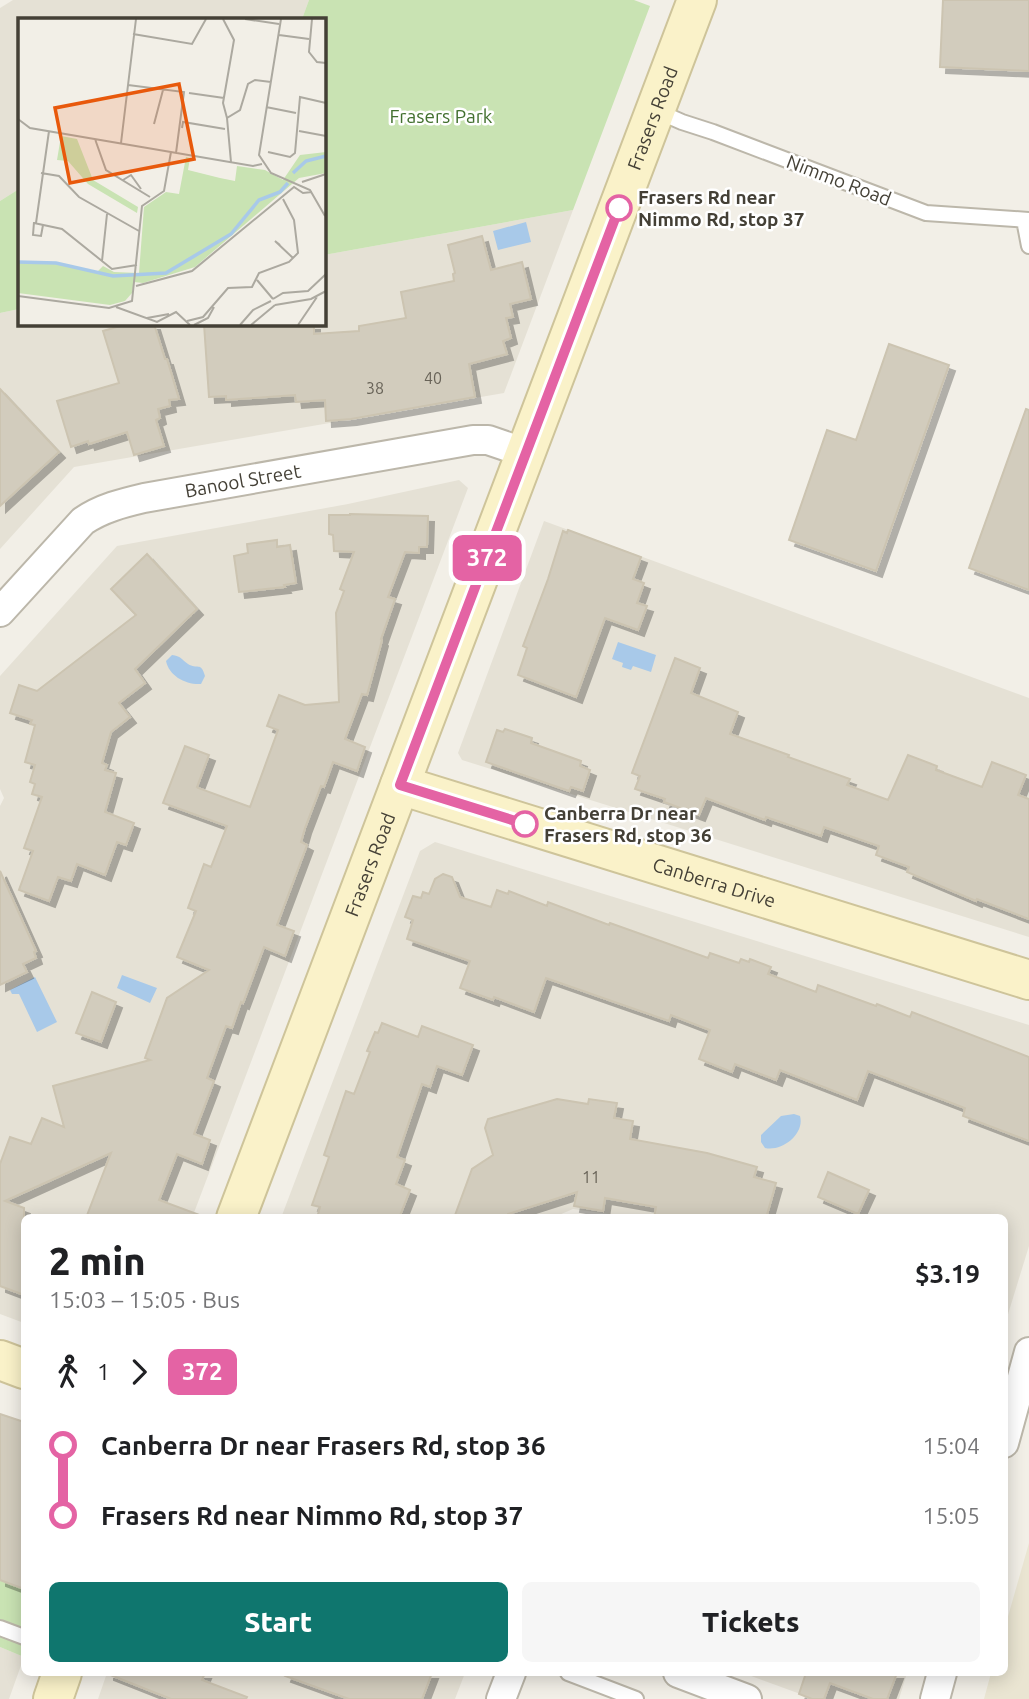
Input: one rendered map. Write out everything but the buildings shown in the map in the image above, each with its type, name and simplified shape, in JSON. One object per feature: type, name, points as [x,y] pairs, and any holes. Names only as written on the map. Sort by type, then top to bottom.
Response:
[{"type":"street","name":"Frasers Road","points":[[238,1214],[697,0]]},
{"type":"street","name":"Banool Street","points":[[0,612],[83,521],[100,510],[145,498],[473,440],[488,440],[526,453]]},
{"type":"street","name":"Canberra Drive","points":[[400,785],[1029,980]]},
{"type":"street","points":[[1008,1428],[1029,1352]]},
{"type":"street","points":[[0,1360],[21,1368]]},
{"type":"street","points":[[53,1699],[61,1676]]},
{"type":"street","points":[[501,1699],[509,1676]]},
{"type":"street","points":[[686,1676],[747,1699]]},
{"type":"street","points":[[935,1699],[941,1676]]},
{"type":"lane","name":"Nimmo Road","points":[[655,110],[926,213],[1027,220]]},
{"type":"lane","points":[[1027,220],[1029,246]]},
{"type":"lane","points":[[0,1628],[21,1636]]},
{"type":"lane","points":[[576,1676],[636,1699]]},
{"type":"shaded area","points":[[13,0],[309,0],[302,18],[18,18],[18,190],[0,201],[0,8]]},
{"type":"shaded area","points":[[573,210],[504,393],[74,467],[0,549],[0,313],[18,309],[18,326],[326,326],[326,255]]},
{"type":"shaded area","points":[[459,480],[468,488],[194,1214],[21,1214],[21,1322],[0,1314],[0,806],[4,798],[0,789],[0,676],[117,546],[348,504]]},
{"type":"shaded area","points":[[544,521],[1029,698],[1029,937],[462,760],[458,753]]},
{"type":"shaded area","points":[[435,842],[1029,1025],[1029,1246],[1008,1314],[1008,1214],[608,1214],[573,1209],[561,1214],[283,1214],[420,851]]},
{"type":"shaded area","points":[[1029,1543],[1029,1699],[984,1699],[990,1676],[1008,1676],[1008,1616]]},
{"type":"shaded area","points":[[0,1647],[21,1656],[21,1665],[9,1699],[0,1699]]},
{"type":"shaded area","points":[[106,1676],[464,1676],[455,1699],[98,1699]]},
{"type":"shaded area","points":[[751,1676],[906,1676],[899,1699],[814,1699]]},
{"type":"green space","name":"Frasers Park","points":[[309,0],[634,0],[650,6],[573,210],[326,255],[326,18],[302,18]]},
{"type":"green space","points":[[18,190],[18,309],[0,313],[0,201]]},
{"type":"green space","points":[[0,1580],[21,1588],[21,1656],[0,1647]]},
{"type":"water","points":[[526,222],[531,242],[498,250],[493,231]]},
{"type":"water","points":[[618,642],[656,655],[651,672],[633,666],[631,670],[622,667],[623,663],[612,659]]},
{"type":"water","points":[[172,655],[202,669],[205,676],[201,684],[184,681],[174,675],[166,661]]},
{"type":"water","points":[[122,975],[157,988],[150,1003],[117,988]]},
{"type":"water","points":[[35,977],[57,1022],[37,1032],[19,994],[12,994],[10,990]]},
{"type":"water","points":[[781,1116],[800,1116],[801,1123],[796,1135],[778,1147],[765,1148],[761,1135]]},
{"type":"bus line","name":"372","points":[[525,824],[400,785],[619,208]]},
{"type":"place","name":"Frasers Rd near Nimmo Rd, stop 37","points":[[619,208]]},
{"type":"place","name":"Canberra Dr near Frasers Rd, stop 36","points":[[525,824]]}]
